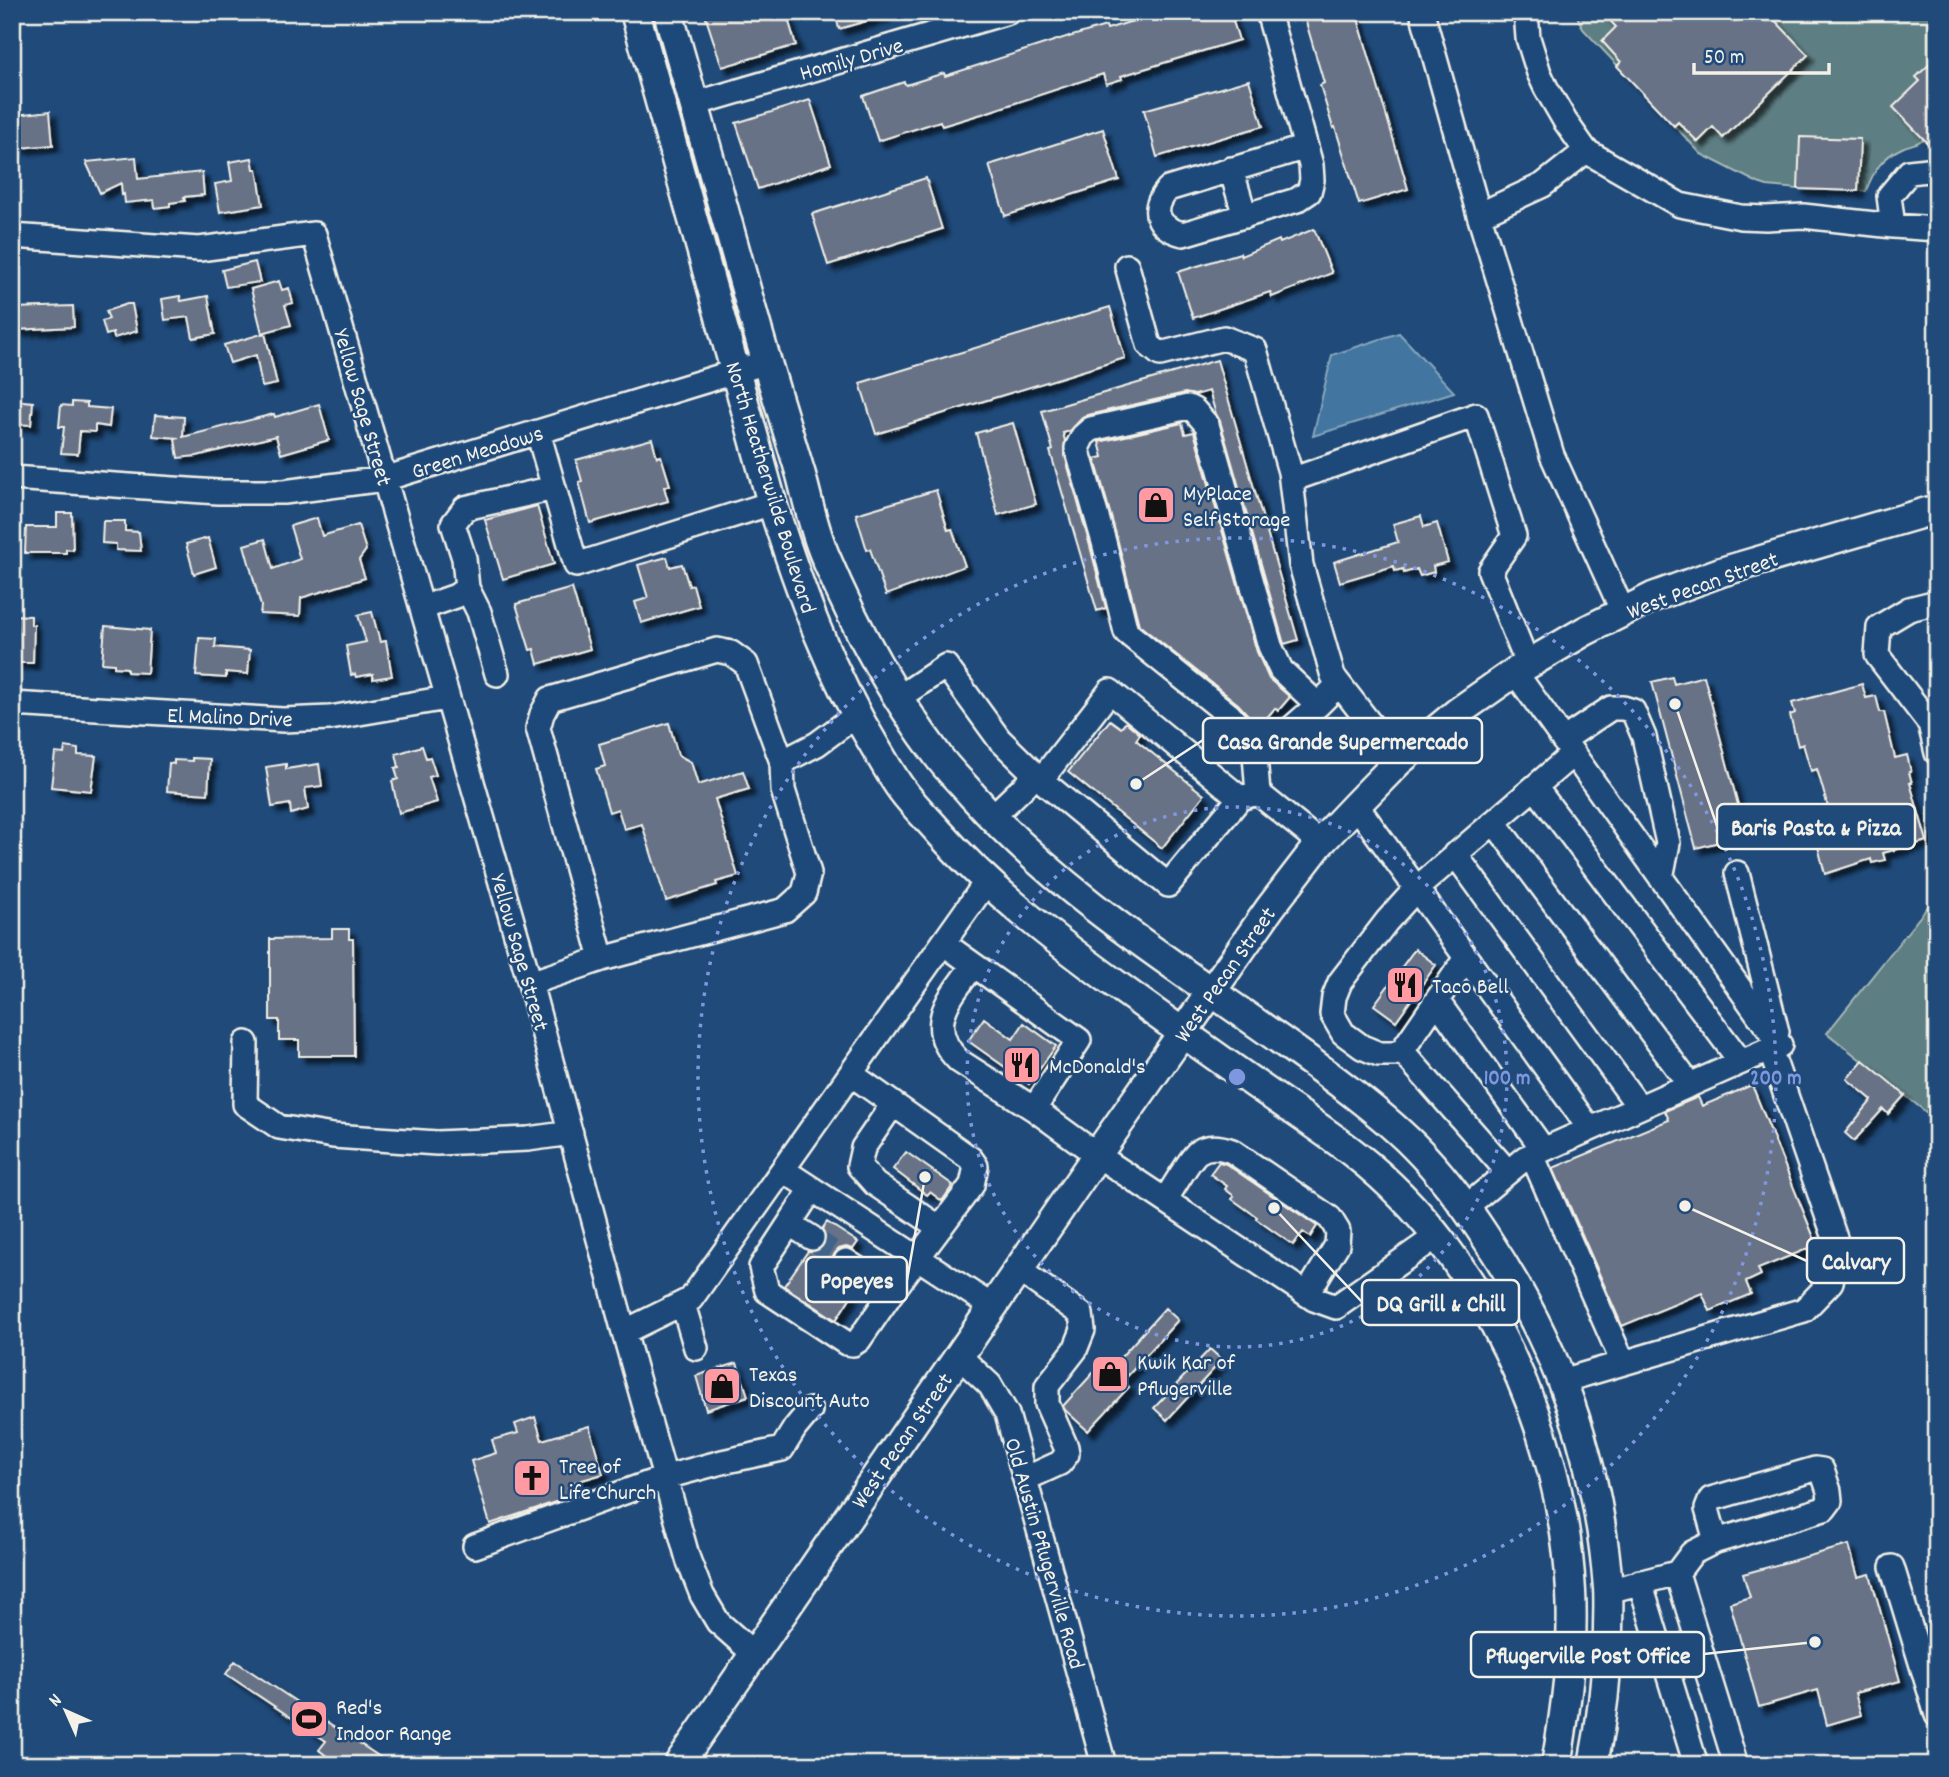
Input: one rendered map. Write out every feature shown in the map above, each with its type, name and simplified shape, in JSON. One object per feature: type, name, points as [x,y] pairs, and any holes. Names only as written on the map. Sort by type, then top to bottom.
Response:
[{"type":"main road","name":"North Heatherwilde Boulevard","points":[[635,12],[794,574],[825,651],[859,720],[902,790],[956,851],[987,881],[1069,950],[1359,1157],[1410,1204],[1437,1236],[1492,1318],[1538,1423],[1562,1516],[1571,1592],[1570,1645],[1565,1710],[1556,1765]]},
{"type":"main road","name":"North Heatherwilde Boulevard","points":[[668,12],[823,552],[855,620],[898,698],[940,760],[992,817],[1036,859],[1101,912],[1340,1083],[1413,1144],[1466,1207],[1517,1287],[1546,1343],[1572,1405],[1588,1459],[1599,1514],[1608,1591],[1607,1650],[1602,1723],[1593,1765]]},
{"type":"main road","name":"West Pecan Street","points":[[678,1765],[1270,908],[1321,843],[1399,761],[1458,712],[1522,668],[1585,631],[1653,597],[1721,572],[1937,509]]},
{"type":"main road","points":[[859,720],[898,698]]},
{"type":"main road","points":[[1437,1236],[1466,1207]]},
{"type":"main road","points":[[1571,1592],[1608,1591]]},
{"type":"street","name":"Homily Drive","points":[[694,104],[1008,12]]},
{"type":"street","points":[[1268,12],[1306,147],[1311,165],[1312,180],[1309,192],[1297,200],[1183,234],[1170,230],[1161,222],[1156,211],[1159,199],[1168,189],[1306,147]]},
{"type":"street","points":[[1422,12],[1479,215],[1552,455],[1623,612]]},
{"type":"street","points":[[1526,12],[1528,38],[1539,73],[1565,121],[1586,151],[1680,205],[1741,217],[1803,216],[1937,229]]},
{"type":"street","points":[[1479,215],[1543,185],[1586,151]]},
{"type":"street","points":[[1231,169],[1245,216]]},
{"type":"street","points":[[1892,226],[1889,196],[1909,172],[1937,169]]},
{"type":"street","name":"Yellow Sage Street","points":[[12,236],[199,249],[314,234],[530,983],[688,1559],[702,1595],[718,1622],[754,1654]]},
{"type":"street","points":[[1126,266],[1149,345],[1160,354],[1224,338],[1255,351],[1291,480],[1301,565],[1333,676],[1399,761]]},
{"type":"street","name":"Green Meadows","points":[[12,478],[218,492],[284,492],[384,479],[767,362]]},
{"type":"street","points":[[898,698],[946,666],[999,739],[1038,777],[1168,885],[1249,796],[1256,759],[1254,743],[1229,715],[1126,632],[1077,448],[1083,436],[1091,429],[1188,407],[1207,425],[1270,646],[1281,670],[1318,705]]},
{"type":"street","points":[[1291,480],[1476,415],[1514,536],[1490,571],[1522,668],[1568,747],[1661,878],[1775,1047]]},
{"type":"street","points":[[538,432],[576,565],[772,503]]},
{"type":"street","points":[[497,674],[480,612],[467,588],[464,558],[453,524],[465,508],[554,488]]},
{"type":"street","points":[[422,608],[456,596],[467,588]]},
{"type":"street","points":[[1937,602],[1909,609],[1879,627],[1877,655],[1930,724],[1937,753]]},
{"type":"street","points":[[530,983],[602,959],[785,910],[804,893],[809,873],[783,790],[782,762],[746,664],[731,653],[717,650],[550,699],[542,714],[538,728],[602,959]]},
{"type":"street","points":[[1256,759],[1339,684]]},
{"type":"street","points":[[992,817],[1038,777],[1110,691],[1249,796],[1321,843]]},
{"type":"street","name":"El Malino Drive","points":[[12,704],[283,720],[330,718],[447,698]]},
{"type":"street","points":[[1466,958],[1402,1051],[1379,1054],[1362,1047],[1343,1033],[1332,1014],[1334,997],[1340,982],[1416,888],[1535,787],[1568,747],[1611,708],[1633,711],[1644,737],[1668,843],[1661,878]]},
{"type":"street","points":[[782,762],[817,744],[844,724],[859,720]]},
{"type":"street","points":[[1535,787],[1741,1062]]},
{"type":"street","points":[[1356,805],[1590,1129]]},
{"type":"street","points":[[1494,822],[1690,1085]]},
{"type":"street","points":[[1455,855],[1639,1107]]},
{"type":"street","points":[[1562,1381],[1804,1310],[1831,1282],[1836,1241],[1775,1047],[1737,873]]},
{"type":"street","points":[[624,1332],[691,1299],[987,881]]},
{"type":"street","points":[[943,943],[1079,1040],[1034,1109]]},
{"type":"street","points":[[973,966],[951,996],[940,1027],[951,1053],[959,1061],[1314,1299],[1336,1307],[1437,1236]]},
{"type":"street","points":[[1437,1001],[1538,1152],[1623,1363]]},
{"type":"street","points":[[246,1043],[245,1104],[279,1127],[333,1136],[437,1143],[528,1139],[571,1133]]},
{"type":"street","points":[[1466,1207],[1525,1158],[1775,1047]]},
{"type":"street","points":[[1402,1051],[1508,1172]]},
{"type":"street","points":[[812,1189],[761,1267],[767,1291],[853,1344],[859,1340],[972,1185],[976,1166],[971,1159],[851,1074]]},
{"type":"street","points":[[893,1104],[863,1148],[859,1166],[875,1184],[940,1228]]},
{"type":"street","points":[[1165,1200],[1197,1153],[1207,1148],[1221,1147],[1232,1151],[1330,1218],[1338,1231],[1338,1245],[1307,1294]]},
{"type":"street","points":[[783,1170],[993,1307]]},
{"type":"street","points":[[790,1224],[812,1238]]},
{"type":"street","points":[[846,1261],[892,1292]]},
{"type":"street","points":[[1019,1270],[1081,1314],[1083,1330],[1075,1350],[1047,1386],[1047,1404],[1067,1454],[1060,1463],[1025,1479]]},
{"type":"street","points":[[683,1304],[696,1348]]},
{"type":"street","name":"Old Austin Pflugerville Road","points":[[959,1356],[990,1385],[1007,1414],[1104,1765]]},
{"type":"street","points":[[475,1546],[666,1477],[782,1449],[810,1410]]},
{"type":"street","points":[[1608,1591],[1677,1573],[1692,1553],[1716,1541],[1824,1509],[1830,1502],[1822,1470],[1815,1469],[1711,1499],[1707,1509],[1716,1541]]},
{"type":"street","points":[[1892,1567],[1937,1715]]},
{"type":"street","points":[[1677,1573],[1736,1765]]},
{"type":"street","points":[[1640,1582],[1696,1765]]},
{"type":"green space","points":[[1575,12],[1937,12],[1937,142],[1931,147],[1923,139],[1889,156],[1875,171],[1866,191],[1798,189],[1758,183],[1701,154],[1583,29]]},
{"type":"green space","points":[[1930,904],[1937,909],[1937,1121],[1827,1033]]},
{"type":"water","points":[[1399,333],[1454,392],[1313,436],[1332,355]]},
{"type":"building","points":[[704,12],[786,12],[796,45],[722,67]]},
{"type":"building","points":[[835,12],[883,12],[884,16],[839,29]]},
{"type":"building","points":[[1162,12],[1230,12],[1239,40],[1121,76],[1122,79],[1106,84],[1103,74],[942,126],[940,121],[878,141],[863,96],[904,82],[906,85],[944,73],[945,76],[1069,36],[1106,26],[1107,29]]},
{"type":"building","points":[[1303,12],[1356,12],[1408,189],[1359,204],[1320,85],[1324,83]]},
{"type":"building","points":[[1602,12],[1767,12],[1808,55],[1723,138],[1713,127],[1698,142],[1678,122],[1674,126],[1617,66],[1621,62],[1602,41],[1616,27]]},
{"type":"building","points":[[1937,57],[1937,153],[1893,107],[1920,81],[1916,77]]},
{"type":"building","points":[[1249,80],[1263,126],[1157,157],[1144,110]]},
{"type":"building","points":[[810,100],[831,164],[758,189],[736,123]]},
{"type":"building","points":[[50,111],[53,145],[19,148],[16,115]]},
{"type":"building","points":[[1103,129],[1119,180],[1005,216],[989,165]]},
{"type":"building","points":[[1800,137],[1860,139],[1858,191],[1798,189]]},
{"type":"building","points":[[136,157],[138,179],[202,172],[204,195],[184,197],[185,201],[155,208],[154,200],[125,203],[121,183],[100,193],[86,162]]},
{"type":"building","points":[[252,158],[254,169],[257,169],[263,205],[220,212],[215,184],[232,181],[229,162]]},
{"type":"building","points":[[926,178],[942,229],[828,265],[812,214]]},
{"type":"building","points":[[1314,229],[1332,273],[1272,297],[1270,292],[1193,318],[1178,272],[1240,253],[1241,256]]},
{"type":"building","points":[[255,262],[260,282],[226,287],[222,270]]},
{"type":"building","points":[[279,281],[282,290],[289,288],[293,303],[285,305],[291,325],[262,333],[251,289]]},
{"type":"building","points":[[180,296],[181,301],[208,296],[215,334],[193,338],[189,317],[165,320],[162,299]]},
{"type":"building","points":[[132,304],[137,331],[114,338],[113,333],[106,335],[102,321],[109,319],[106,311]]},
{"type":"building","points":[[73,306],[74,327],[14,330],[13,308]]},
{"type":"building","points":[[1110,307],[1125,358],[876,434],[860,383]]},
{"type":"building","points":[[265,333],[277,384],[262,387],[256,355],[230,363],[224,345]]},
{"type":"building","points":[[1217,360],[1298,640],[1284,644],[1209,391],[1195,395],[1185,393],[1088,415],[1070,431],[1063,433],[1064,452],[1106,608],[1097,611],[1050,451],[1053,450],[1042,411]]},
{"type":"building","points":[[12,400],[33,402],[31,425],[12,424]]},
{"type":"building","points":[[72,402],[87,403],[87,407],[111,409],[109,427],[95,425],[95,432],[80,431],[78,454],[61,453],[64,427],[59,427],[61,405],[72,406]]},
{"type":"building","points":[[319,404],[329,440],[281,454],[276,436],[197,456],[178,458],[175,439],[179,438],[153,436],[155,415],[184,417],[183,437],[274,414],[275,417]]},
{"type":"building","points":[[1013,423],[1036,504],[998,515],[976,433]]},
{"type":"building","points":[[1182,423],[1185,434],[1194,432],[1257,652],[1269,679],[1290,697],[1278,711],[1275,708],[1259,727],[1238,704],[1139,625],[1095,459],[1103,457],[1099,442]]},
{"type":"building","points":[[652,439],[657,457],[661,456],[670,485],[664,487],[668,501],[590,523],[576,460]]},
{"type":"building","points":[[936,490],[948,530],[952,529],[965,566],[886,595],[870,549],[867,550],[856,514]]},
{"type":"building","points":[[537,506],[554,564],[503,579],[485,520]]},
{"type":"building","points":[[57,513],[72,513],[73,550],[66,549],[66,553],[25,553],[26,527],[57,527]]},
{"type":"building","points":[[1421,516],[1424,527],[1437,523],[1448,562],[1433,566],[1434,572],[1420,576],[1417,569],[1404,573],[1403,569],[1395,571],[1394,566],[1340,582],[1334,562],[1398,542],[1393,524]]},
{"type":"building","points":[[317,518],[322,536],[358,525],[366,550],[359,560],[365,578],[301,598],[300,616],[260,614],[261,606],[244,545],[265,539],[273,569],[300,559],[290,526]]},
{"type":"building","points":[[103,521],[125,521],[125,531],[139,532],[141,551],[116,550],[116,544],[102,543]]},
{"type":"building","points":[[208,538],[216,567],[194,574],[186,544]]},
{"type":"building","points":[[667,557],[670,567],[682,564],[689,586],[693,585],[699,606],[641,623],[635,602],[648,598],[638,565]]},
{"type":"building","points":[[572,588],[590,649],[538,664],[534,649],[530,650],[516,604]]},
{"type":"building","points":[[372,612],[380,642],[386,641],[392,676],[373,679],[373,674],[356,677],[355,674],[351,675],[346,646],[366,642],[358,615]]},
{"type":"building","points":[[12,615],[31,616],[31,625],[34,625],[33,663],[14,663]]},
{"type":"building","points":[[105,626],[150,630],[147,673],[127,672],[127,668],[102,663]]},
{"type":"building","points":[[199,638],[216,639],[215,647],[250,650],[248,674],[226,672],[226,678],[196,676]]},
{"type":"building","points":[[1704,676],[1746,835],[1696,848],[1652,682],[1672,677],[1674,684]]},
{"type":"building","points":[[1862,684],[1866,698],[1876,696],[1880,712],[1884,712],[1895,758],[1907,755],[1911,772],[1910,783],[1927,841],[1883,853],[1885,860],[1872,863],[1871,859],[1825,874],[1817,843],[1837,838],[1817,769],[1811,771],[1803,744],[1798,746],[1790,715],[1795,713],[1792,703]]},
{"type":"building","points":[[1110,720],[1121,728],[1126,722],[1140,734],[1136,740],[1204,795],[1162,848],[1068,772]]},
{"type":"building","points":[[669,723],[678,755],[691,762],[698,785],[743,771],[749,789],[715,799],[738,876],[666,901],[642,824],[624,829],[618,809],[609,812],[596,769],[605,766],[599,744]]},
{"type":"building","points":[[422,746],[426,758],[430,757],[436,775],[429,777],[437,802],[399,813],[392,781],[398,779],[395,768],[399,767],[396,754]]},
{"type":"building","points":[[65,747],[78,749],[78,755],[96,756],[91,791],[51,787],[55,753],[64,754]]},
{"type":"building","points":[[192,758],[210,759],[208,794],[167,791],[169,763],[174,764],[174,760],[192,761]]},
{"type":"building","points":[[286,764],[286,769],[319,764],[322,786],[305,788],[308,809],[291,814],[290,804],[272,807],[266,767]]},
{"type":"building","points":[[332,929],[349,929],[349,939],[353,939],[354,1056],[299,1056],[299,1040],[279,1040],[279,1020],[270,1020],[270,939],[332,938]]},
{"type":"building","name":"Taco Bell","points":[[1415,949],[1436,965],[1396,1021],[1374,1005]]},
{"type":"building","name":"McDonald's","points":[[984,1018],[1013,1039],[1024,1023],[1056,1046],[1029,1084],[968,1041]]},
{"type":"building","points":[[1863,1060],[1905,1095],[1888,1114],[1883,1109],[1854,1141],[1845,1133],[1872,1100],[1847,1079]]},
{"type":"building","points":[[1752,1085],[1817,1245],[1758,1269],[1761,1275],[1746,1282],[1751,1294],[1710,1311],[1702,1293],[1622,1326],[1553,1168],[1669,1120],[1665,1111],[1698,1097],[1702,1106]]},
{"type":"building","points":[[906,1152],[953,1185],[942,1201],[930,1192],[927,1195],[893,1169]]},
{"type":"building","points":[[1219,1162],[1226,1164],[1317,1226],[1310,1237],[1303,1232],[1293,1245],[1256,1219],[1257,1217],[1232,1199],[1234,1196],[1225,1189],[1227,1186],[1210,1174]]},
{"type":"building","points":[[827,1222],[858,1242],[853,1249],[839,1249],[832,1259],[838,1272],[832,1281],[852,1295],[836,1320],[784,1286],[808,1251],[818,1251],[823,1246],[826,1238],[822,1229]]},
{"type":"building","name":"Kwik Kar of Pflugerville","points":[[1165,1308],[1178,1320],[1123,1381],[1129,1387],[1088,1431],[1063,1406],[1104,1361],[1111,1368]]},
{"type":"building","points":[[1210,1349],[1222,1360],[1167,1420],[1154,1408]]},
{"type":"building","name":"Texas Discount Auto","points":[[737,1363],[748,1396],[706,1410],[696,1376]]},
{"type":"building","name":"Tree of Life Church","points":[[535,1417],[542,1440],[589,1426],[603,1474],[572,1483],[576,1495],[490,1524],[471,1461],[496,1453],[492,1440],[518,1433],[515,1424]]},
{"type":"building","points":[[1849,1545],[1858,1577],[1870,1574],[1900,1681],[1855,1693],[1861,1715],[1827,1725],[1818,1690],[1759,1707],[1730,1603],[1750,1597],[1743,1574]]},
{"type":"building","name":"Red's Indoor Range","points":[[235,1661],[392,1765],[362,1765],[352,1758],[347,1765],[338,1765],[319,1750],[326,1741],[226,1674]]},
{"type":"tunnel","points":[[812,1238],[846,1261]]},
{"type":"place","name":"MyPlace Self Storage","points":[[1156,505]]},
{"type":"place","name":"Baris Pasta & Pizza","points":[[1675,704]]},
{"type":"place","name":"Casa Grande Supermercado","points":[[1136,784]]},
{"type":"place","name":"Taco Bell","points":[[1405,985]]},
{"type":"place","name":"McDonald's","points":[[1022,1065]]},
{"type":"place","name":"Popeyes","points":[[925,1177]]},
{"type":"place","name":"Calvary","points":[[1685,1206]]},
{"type":"place","name":"DQ Grill & Chill","points":[[1274,1208]]},
{"type":"place","name":"Kwik Kar of Pflugerville","points":[[1110,1374]]},
{"type":"place","name":"Texas Discount Auto","points":[[722,1386]]},
{"type":"place","name":"Tree of Life Church","points":[[532,1478]]},
{"type":"place","name":"Pflugerville Post Office","points":[[1815,1642]]},
{"type":"place","name":"Red's Indoor Range","points":[[309,1719]]}]
